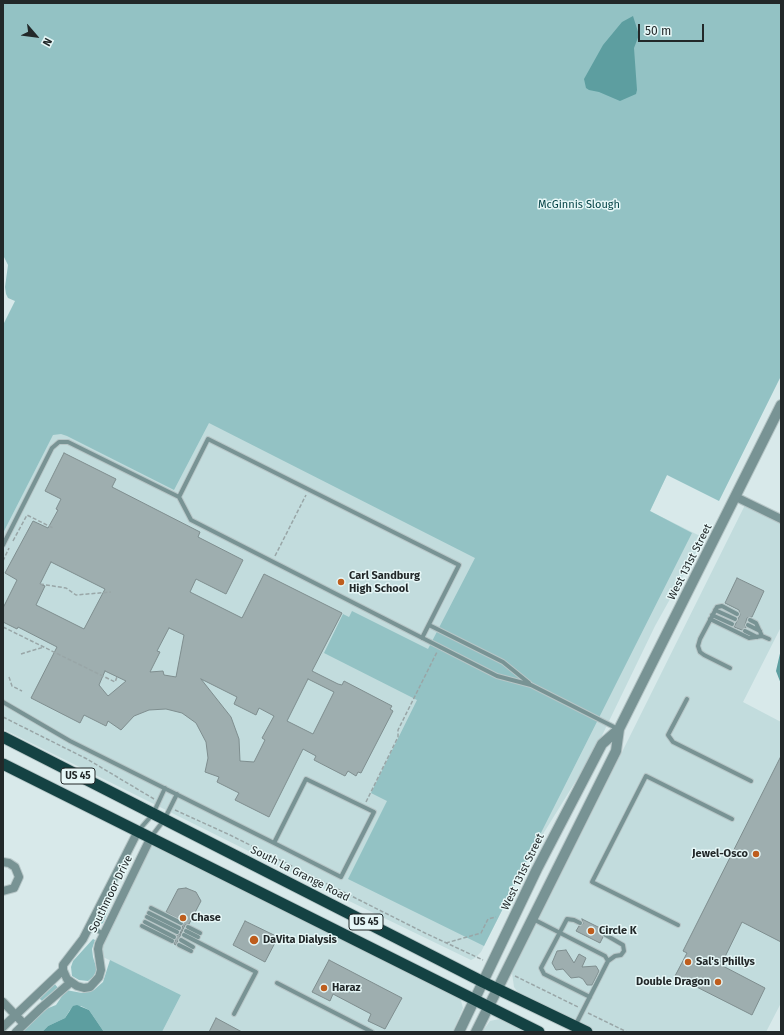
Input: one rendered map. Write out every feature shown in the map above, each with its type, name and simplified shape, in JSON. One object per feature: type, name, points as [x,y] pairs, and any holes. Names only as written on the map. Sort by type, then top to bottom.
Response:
[{"type":"highway","name":"South La Grange Road","points":[[3,738],[483,982],[586,1032]]},
{"type":"highway","name":"US 45","points":[[3,764],[539,1032]]},
{"type":"street","name":"West 131st Street","points":[[476,1032],[616,751],[619,729],[781,405]]},
{"type":"street","points":[[736,497],[781,519]]},
{"type":"street","name":"West 131st Street","points":[[459,1032],[537,869],[602,744],[619,729]]},
{"type":"street","name":"Southmoor Drive","points":[[3,1027],[63,970],[65,961],[79,948],[138,831]]},
{"type":"street","name":"Southmoor Drive","points":[[71,982],[84,988],[90,987],[99,978],[101,963],[98,949],[151,837]]},
{"type":"street","points":[[3,862],[9,863],[15,867],[19,877],[14,888],[3,891]]},
{"type":"street","points":[[16,1032],[71,982],[64,974],[63,970]]},
{"type":"street","points":[[3,1002],[24,1024]]},
{"type":"lane","points":[[179,497],[208,439],[459,565],[422,638]]},
{"type":"lane","points":[[3,545],[49,453],[59,442],[73,444],[179,497],[191,520],[497,676],[530,685],[619,729]]},
{"type":"lane","points":[[730,668],[704,655],[698,649],[700,639],[715,610],[722,606],[737,614]]},
{"type":"lane","points":[[715,610],[735,619]]},
{"type":"lane","points":[[712,615],[732,624]]},
{"type":"lane","points":[[710,619],[749,638],[759,634]]},
{"type":"lane","points":[[750,620],[756,623],[759,634]]},
{"type":"lane","points":[[429,625],[504,662],[530,685]]},
{"type":"lane","points":[[748,625],[759,634],[769,639]]},
{"type":"lane","points":[[745,631],[759,634]]},
{"type":"lane","points":[[686,699],[668,735],[673,742],[751,781]]},
{"type":"lane","points":[[3,702],[70,741],[177,794],[274,843],[342,877],[374,812],[306,779],[274,843]]},
{"type":"lane","points":[[678,925],[592,882],[646,776],[732,819]]},
{"type":"lane","points":[[138,831],[153,814],[165,788]]},
{"type":"lane","points":[[151,837],[164,820],[177,794]]},
{"type":"lane","points":[[148,915],[179,928],[151,908]]},
{"type":"lane","points":[[533,919],[605,956],[608,961]]},
{"type":"lane","points":[[580,923],[567,919],[541,968],[544,974],[590,997]]},
{"type":"lane","points":[[142,926],[173,939],[144,922]]},
{"type":"lane","points":[[90,927],[104,934]]},
{"type":"lane","points":[[198,937],[186,931],[256,972],[234,1014]]},
{"type":"lane","points":[[575,1026],[608,961],[615,956],[621,955],[624,951],[623,945],[604,934]]},
{"type":"lane","points":[[180,942],[192,949]]},
{"type":"lane","points":[[276,983],[372,1032]]},
{"type":"lane","points":[[32,998],[41,1008]]},
{"type":"path","points":[[272,562],[309,490]]},
{"type":"path","points":[[13,541],[27,515],[53,528]]},
{"type":"path","points":[[3,561],[10,548]]},
{"type":"path","points":[[40,584],[66,588],[76,596],[110,592]]},
{"type":"path","points":[[3,627],[115,682],[117,677]]},
{"type":"path","points":[[363,807],[398,737],[398,730],[440,646]]},
{"type":"path","points":[[21,654],[44,647]]},
{"type":"path","points":[[10,677],[12,686],[22,691]]},
{"type":"path","points":[[3,717],[87,759],[152,798]]},
{"type":"path","points":[[179,812],[230,835],[445,943],[470,954]]},
{"type":"path","points":[[445,943],[480,933],[488,919],[496,917]]},
{"type":"path","points":[[523,980],[627,1032]]},
{"type":"shaded area","points":[[633,16],[639,35],[634,48],[636,94],[620,101],[599,92],[589,90],[586,88],[584,79],[603,45],[622,22]]},
{"type":"shaded area","name":"Carl Sandburg High School","points":[[3,325],[667,475],[650,511],[704,538],[655,626],[595,750],[530,855],[481,952],[475,958],[471,960],[347,900],[3,729]]},
{"type":"shaded area","points":[[745,505],[781,523],[781,627],[743,702],[781,722],[781,1003],[766,1032],[596,1032],[519,994],[514,987],[512,973]]},
{"type":"shaded area","points":[[781,649],[781,684],[776,671]]},
{"type":"shaded area","points":[[151,840],[460,997],[463,1008],[453,1032],[162,1032],[181,995],[101,956],[101,942]]},
{"type":"shaded area","points":[[77,1005],[89,1010],[104,1032],[42,1032],[48,1026],[65,1018],[73,1006]]},
{"type":"shaded area","points":[[504,1018],[535,1032],[482,1032],[490,1021]]},
{"type":"green space","name":"McGinnis Slough","points":[[3,3],[781,3],[781,376],[719,501],[667,475],[650,511],[692,533],[484,946],[348,879],[387,801],[371,793],[417,700],[324,653],[343,614],[349,617],[352,611],[428,649],[475,558],[209,423],[174,490],[67,436],[61,434],[53,435],[3,533],[3,325],[15,301],[8,298],[6,294],[5,287],[8,265],[3,255]]},
{"type":"green space","points":[[119,883],[103,923],[101,924],[102,915]]},
{"type":"green space","points":[[93,939],[95,940],[92,949],[93,957],[97,970],[93,977],[88,981],[79,980],[72,976],[71,967],[73,961]]},
{"type":"green space","points":[[110,960],[181,995],[162,1032],[104,1032],[89,1010],[81,1006],[70,1010],[65,1018],[48,1026],[42,1032],[21,1032],[46,1009],[56,1005],[66,990],[82,993],[94,990],[103,982]]},
{"type":"green space","points":[[54,983],[58,988],[42,1001],[39,997]]},
{"type":"building","name":"Carl Sandburg High School","points":[[64,453],[116,479],[112,487],[200,532],[198,537],[243,560],[226,594],[196,579],[190,592],[242,618],[264,574],[342,613],[312,671],[338,684],[342,685],[344,681],[392,706],[390,709],[393,711],[361,773],[358,772],[356,776],[348,771],[345,776],[314,760],[316,756],[303,749],[269,817],[235,800],[239,793],[217,782],[219,777],[205,772],[208,758],[206,742],[196,723],[182,713],[166,709],[149,710],[134,716],[121,730],[108,721],[106,726],[84,715],[80,723],[31,698],[57,647],[18,627],[17,629],[3,622],[3,608],[17,580],[5,573],[33,521],[48,528],[58,510],[56,509],[61,499],[45,491]],"holes":[[[51,562],[105,589],[84,629],[36,605],[45,586],[40,584]],[[169,628],[184,635],[176,677],[164,675],[163,671],[150,672],[160,652],[157,651]],[[105,671],[126,681],[108,696],[99,685]],[[201,679],[237,697],[234,704],[256,715],[259,708],[274,716],[262,738],[265,740],[254,762],[240,761],[239,739],[231,717]],[[308,679],[334,692],[313,734],[287,721]]]},
{"type":"building","points":[[737,578],[764,591],[752,617],[747,618],[745,625],[746,628],[742,630],[734,627],[740,615],[739,610],[725,603]]},
{"type":"building","points":[[781,756],[781,942],[742,922],[721,965],[765,988],[752,1015],[675,976],[687,953],[683,951]]},
{"type":"building","name":"Chase","points":[[186,888],[196,892],[201,901],[189,924],[185,925],[176,945],[174,944],[177,935],[180,934],[184,922],[166,912],[178,889]]},
{"type":"building","name":"Circle K","points":[[582,919],[606,931],[601,933],[603,937],[600,943],[576,931],[579,926],[583,924]]},
{"type":"building","name":"DaVita Dialysis","points":[[245,921],[278,937],[265,962],[233,945]]},
{"type":"building","points":[[566,950],[574,963],[579,954],[586,958],[582,967],[596,966],[599,971],[592,985],[587,985],[583,979],[579,977],[571,978],[563,969],[556,970],[552,963],[557,951]]},
{"type":"building","points":[[329,960],[402,998],[385,1029],[368,1021],[371,1014],[333,994],[330,1001],[312,992]]},
{"type":"building","points":[[216,1018],[242,1032],[209,1032]]},
{"type":"place","name":"Carl Sandburg High School","points":[[341,582]]},
{"type":"place","name":"Jewel-Osco","points":[[756,854]]},
{"type":"place","name":"Chase","points":[[183,918]]},
{"type":"place","name":"Circle K","points":[[591,931]]},
{"type":"place","name":"DaVita Dialysis","points":[[254,940]]},
{"type":"place","name":"Sal's Phillys","points":[[688,962]]},
{"type":"place","name":"Double Dragon","points":[[718,982]]},
{"type":"place","name":"Haraz","points":[[324,988]]}]
